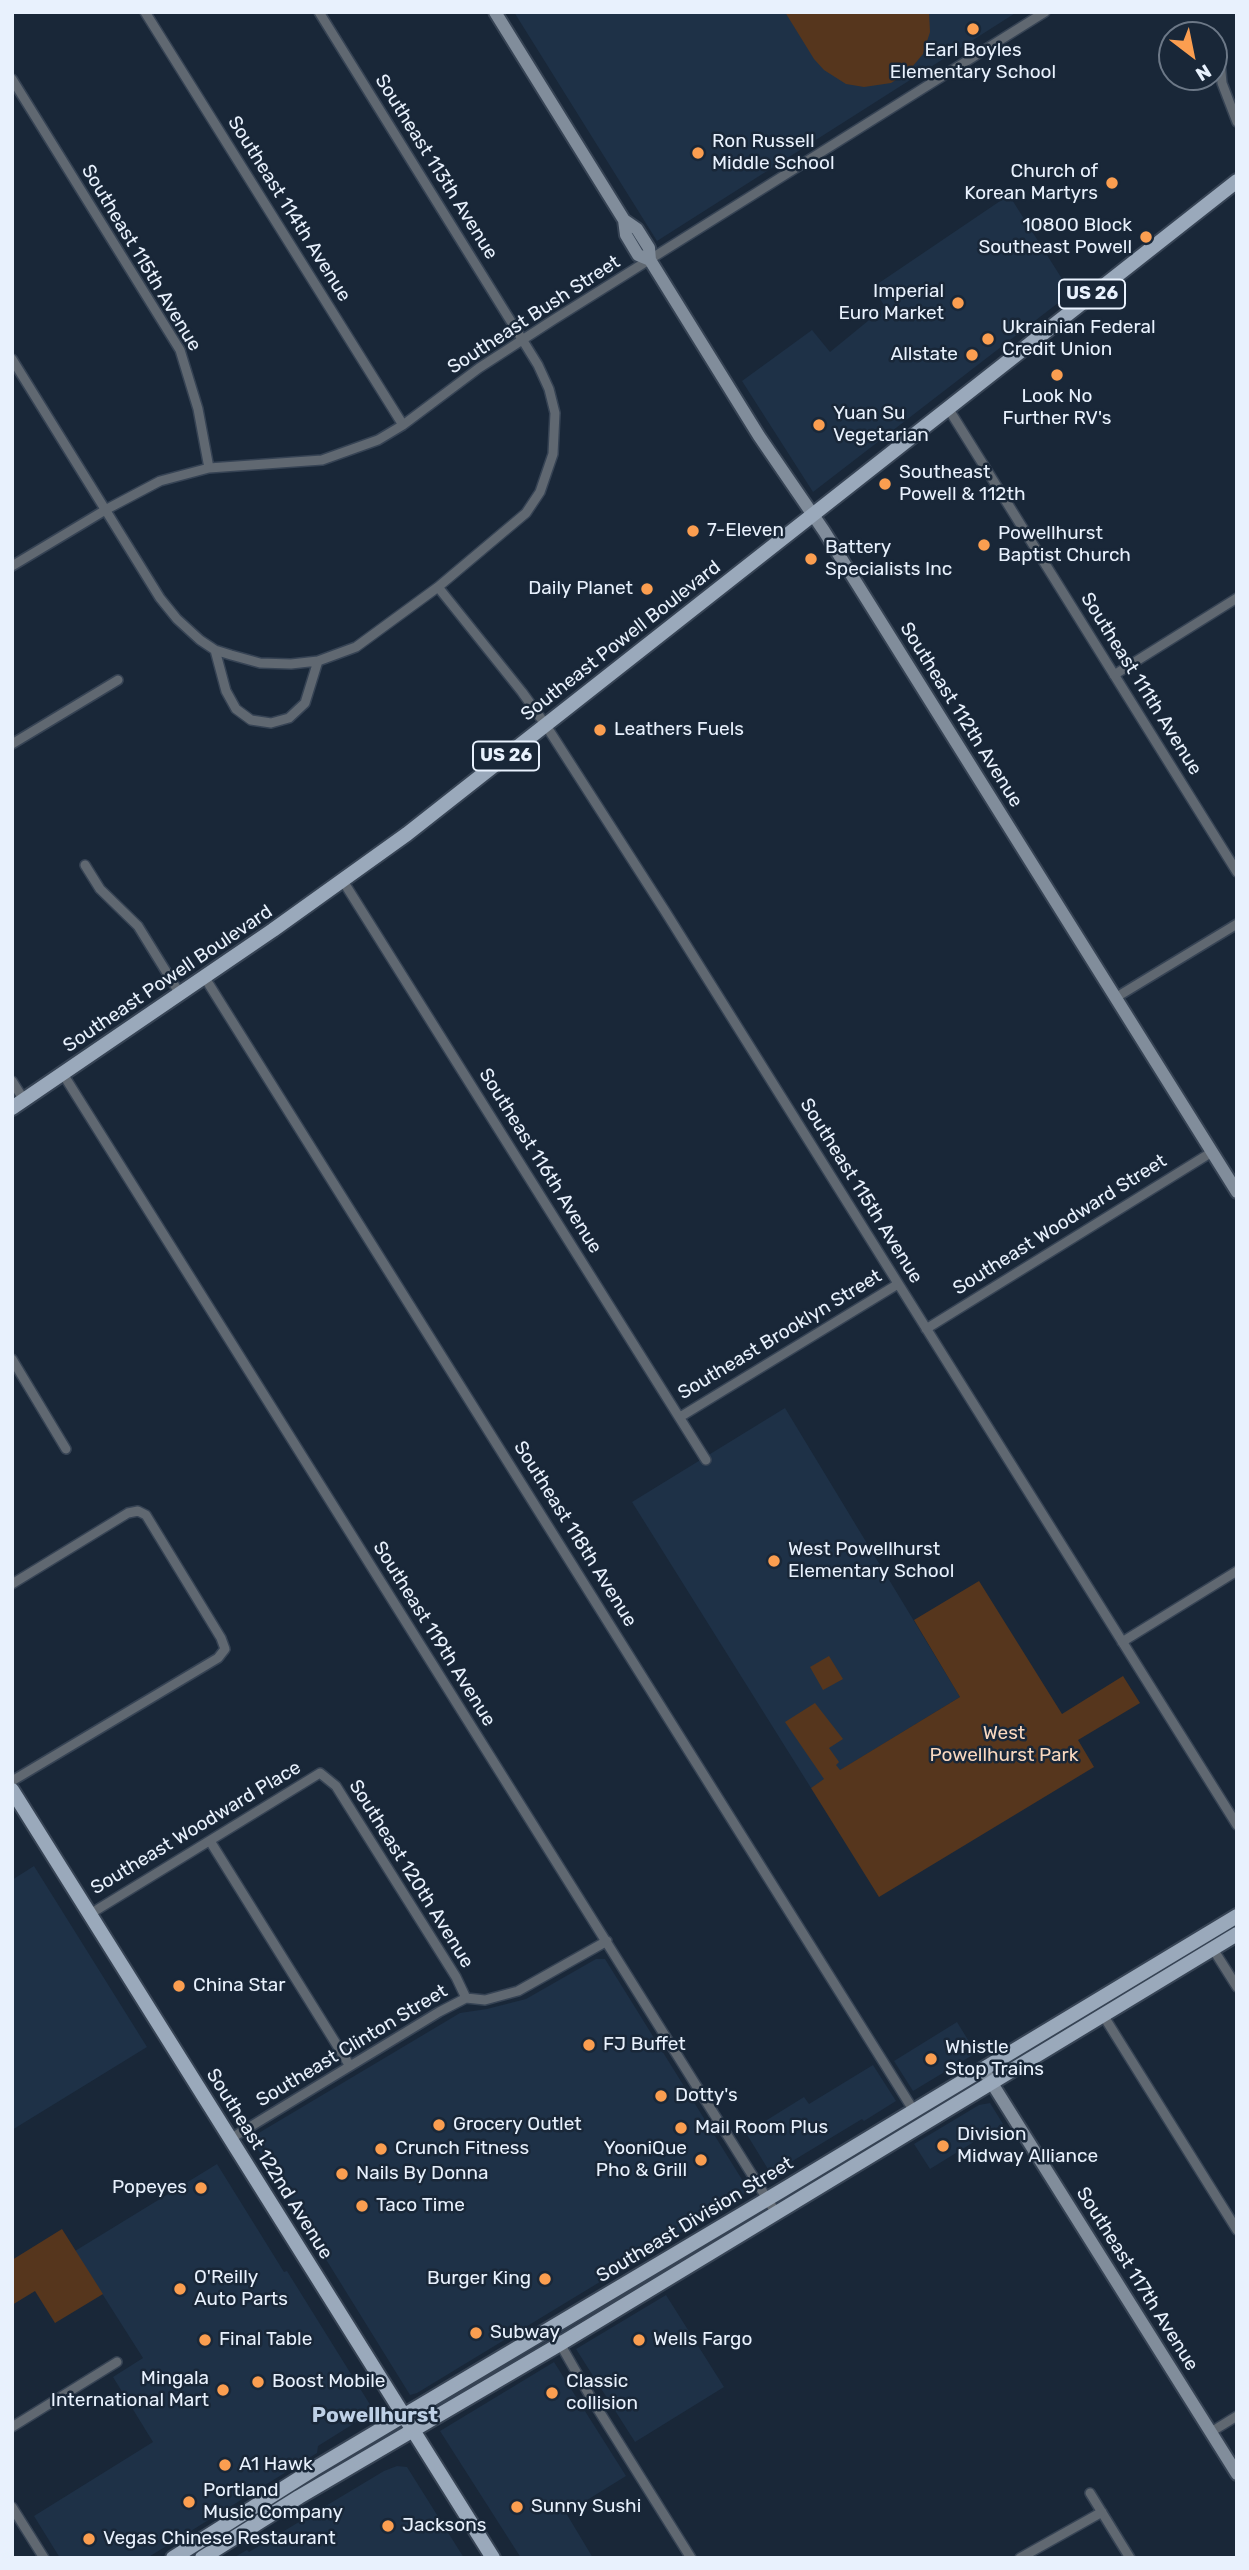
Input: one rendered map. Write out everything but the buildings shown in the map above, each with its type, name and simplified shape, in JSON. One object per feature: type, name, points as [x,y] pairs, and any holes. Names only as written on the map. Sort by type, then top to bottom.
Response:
[{"type":"main road","name":"Southeast Powell Boulevard","points":[[18,1104],[343,881],[1237,181]]},
{"type":"main road","name":"Southeast 122nd Avenue","points":[[12,1790],[493,2558]]},
{"type":"main road","name":"Southeast Division Street","points":[[173,2558],[188,2552],[314,2469],[1237,1916]]},
{"type":"main road","name":"Southeast Division Street","points":[[202,2558],[299,2497],[560,2344],[1237,1934]]},
{"type":"main road","points":[[813,2191],[818,2177],[848,2155],[855,2146]]},
{"type":"street","name":"Southeast 114th Avenue","points":[[145,12],[403,425]]},
{"type":"street","name":"Southeast 113th Avenue","points":[[215,650],[260,663],[291,664],[318,661],[366,640],[439,587],[526,513],[540,492],[550,467],[555,413],[538,365],[319,12]]},
{"type":"street","name":"Southeast 112th Avenue","points":[[495,12],[624,220],[626,235],[638,255],[650,261],[759,436],[813,514],[1237,1192]]},
{"type":"street","name":"Southeast Bush Street","points":[[12,566],[107,509],[160,481],[209,468],[322,460],[368,445],[403,425],[523,340],[1045,12]]},
{"type":"street","name":"Southeast 115th Avenue","points":[[12,79],[180,350],[198,409],[209,468]]},
{"type":"street","points":[[1225,91],[1237,122]]},
{"type":"street","points":[[12,359],[160,598],[177,619],[215,650],[226,691],[236,709],[251,720],[271,723],[289,718],[305,703],[318,661]]},
{"type":"street","name":"Southeast 111th Avenue","points":[[948,408],[1237,872]]},
{"type":"street","name":"Southeast 115th Avenue","points":[[439,587],[523,692],[545,724],[1237,1825]]},
{"type":"street","points":[[1114,675],[1235,603]]},
{"type":"street","points":[[12,744],[118,680]]},
{"type":"street","points":[[85,865],[100,889],[138,926],[180,993]]},
{"type":"street","name":"Southeast 116th Avenue","points":[[343,881],[706,1460]]},
{"type":"street","points":[[1115,998],[1237,924]]},
{"type":"street","name":"Southeast 118th Avenue","points":[[205,978],[914,2111]]},
{"type":"street","name":"Southeast 119th Avenue","points":[[63,1073],[776,2213]]},
{"type":"street","points":[[12,1081],[18,1104]]},
{"type":"street","name":"Southeast Woodward Street","points":[[926,1329],[1212,1152]]},
{"type":"street","name":"Southeast Brooklyn Street","points":[[680,1417],[898,1284]]},
{"type":"street","points":[[12,1359],[66,1449]]},
{"type":"street","points":[[12,1584],[128,1513],[138,1511],[146,1514],[221,1638],[225,1649],[218,1658],[12,1781]]},
{"type":"street","points":[[1122,1642],[1237,1571]]},
{"type":"street","name":"Southeast Woodward Place","points":[[90,1914],[320,1773]]},
{"type":"street","name":"Southeast 120th Avenue","points":[[320,1773],[336,1786],[456,1977],[466,1998]]},
{"type":"street","points":[[210,1841],[351,2066]]},
{"type":"street","name":"Southeast Clinton Street","points":[[230,2139],[466,1998],[485,2000],[518,1991],[607,1941]]},
{"type":"street","points":[[1213,1949],[1237,1987]]},
{"type":"street","points":[[1103,2015],[1237,2230]]},
{"type":"street","name":"Southeast 117th Avenue","points":[[983,2069],[1237,2474]]},
{"type":"street","points":[[551,2328],[691,2558]]},
{"type":"street","points":[[12,2427],[117,2362]]},
{"type":"street","points":[[1211,2432],[1237,2416]]},
{"type":"street","points":[[1090,2493],[1130,2558]]},
{"type":"street","points":[[12,2507],[44,2558]]},
{"type":"street","points":[[1020,2558],[1102,2512]]},
{"type":"shaded area","name":"Ron Russell Middle School","points":[[514,12],[1017,12],[657,241]]},
{"type":"shaded area","points":[[1009,195],[1071,293],[813,492],[742,381],[812,330],[830,352],[885,307],[873,287]]},
{"type":"shaded area","name":"West Powellhurst Elementary School","points":[[785,1408],[960,1697],[811,1788],[632,1502]]},
{"type":"shaded area","points":[[34,1866],[147,2047],[12,2130],[12,1880]]},
{"type":"shaded area","points":[[596,1959],[605,1959],[746,2186],[746,2191],[410,2395],[257,2148],[257,2134],[460,2013],[526,1999]]},
{"type":"shaded area","points":[[957,2022],[976,2053],[913,2091],[894,2061]]},
{"type":"shaded area","points":[[873,2065],[896,2101],[771,2174],[746,2133],[804,2097],[809,2104]]},
{"type":"shaded area","points":[[990,2103],[1003,2124],[930,2169],[914,2144],[979,2105]]},
{"type":"shaded area","points":[[217,2164],[374,2411],[318,2446],[317,2453],[147,2558],[60,2558],[34,2516],[153,2442],[113,2377],[143,2358],[75,2251]]},
{"type":"shaded area","points":[[666,2295],[724,2387],[635,2442],[576,2349]]},
{"type":"shaded area","points":[[554,2362],[626,2476],[566,2513],[593,2558],[521,2558],[440,2431]]},
{"type":"shaded area","points":[[397,2466],[407,2467],[464,2558],[233,2558],[247,2550],[249,2552],[384,2471]]},
{"type":"green space","points":[[785,12],[929,12],[930,32],[923,54],[907,73],[891,83],[864,87],[846,84],[824,70],[814,59]]},
{"type":"green space","name":"West Powellhurst Park","points":[[979,1581],[1062,1714],[1123,1676],[1140,1703],[1078,1740],[1094,1767],[879,1897],[811,1788],[824,1779],[785,1722],[815,1703],[843,1739],[829,1748],[839,1762],[836,1765],[840,1770],[960,1697],[914,1620]]},
{"type":"green space","points":[[829,1656],[843,1679],[823,1690],[810,1667]]},
{"type":"green space","points":[[62,2229],[103,2294],[55,2323],[35,2291],[12,2305],[12,2260]]},
{"type":"place","name":"Earl Boyles Elementary School","points":[[973,29]]},
{"type":"place","name":"Ron Russell Middle School","points":[[698,153]]},
{"type":"place","name":"Church of Korean Martyrs","points":[[1112,183]]},
{"type":"place","name":"10800 Block Southeast Powell","points":[[1146,237]]},
{"type":"place","name":"Imperial Euro Market","points":[[958,303]]},
{"type":"place","name":"Ukrainian Federal Credit Union","points":[[988,339]]},
{"type":"place","name":"Allstate","points":[[972,355]]},
{"type":"place","name":"Look No Further RV's","points":[[1057,375]]},
{"type":"place","name":"Yuan Su Vegetarian","points":[[819,425]]},
{"type":"place","name":"Southeast Powell & 112th","points":[[885,484]]},
{"type":"place","name":"7-Eleven","points":[[693,531]]},
{"type":"place","name":"Powellhurst Baptist Church","points":[[984,545]]},
{"type":"place","name":"Battery Specialists Inc","points":[[811,559]]},
{"type":"place","name":"Daily Planet","points":[[647,589]]},
{"type":"place","name":"Leathers Fuels","points":[[600,730]]},
{"type":"place","name":"West Powellhurst Elementary School","points":[[774,1561]]},
{"type":"place","name":"China Star","points":[[179,1986]]},
{"type":"place","name":"FJ Buffet","points":[[589,2045]]},
{"type":"place","name":"Whistle Stop Trains","points":[[931,2059]]},
{"type":"place","name":"Dotty's","points":[[661,2096]]},
{"type":"place","name":"Grocery Outlet","points":[[439,2125]]},
{"type":"place","name":"Mail Room Plus","points":[[681,2128]]},
{"type":"place","name":"Division Midway Alliance","points":[[943,2146]]},
{"type":"place","name":"Crunch Fitness","points":[[381,2149]]},
{"type":"place","name":"YooniQue Pho & Grill","points":[[701,2160]]},
{"type":"place","name":"Nails By Donna","points":[[342,2174]]},
{"type":"place","name":"Popeyes","points":[[201,2188]]},
{"type":"place","name":"Taco Time","points":[[362,2206]]},
{"type":"place","name":"Burger King","points":[[545,2279]]},
{"type":"place","name":"O'Reilly Auto Parts","points":[[180,2289]]},
{"type":"place","name":"Subway","points":[[476,2333]]},
{"type":"place","name":"Final Table","points":[[205,2340]]},
{"type":"place","name":"Wells Fargo","points":[[639,2340]]},
{"type":"place","name":"Boost Mobile","points":[[258,2382]]},
{"type":"place","name":"Mingala International Mart","points":[[223,2390]]},
{"type":"place","name":"Classic collision","points":[[552,2393]]},
{"type":"place","name":"A1 Hawk","points":[[225,2465]]},
{"type":"place","name":"Portland Music Company","points":[[189,2502]]},
{"type":"place","name":"Sunny Sushi","points":[[517,2507]]},
{"type":"place","name":"Jacksons","points":[[388,2526]]},
{"type":"place","name":"Vegas Chinese Restaurant","points":[[89,2539]]},
{"type":"district","name":"Powellhurst","points":[[375,2416]]}]
